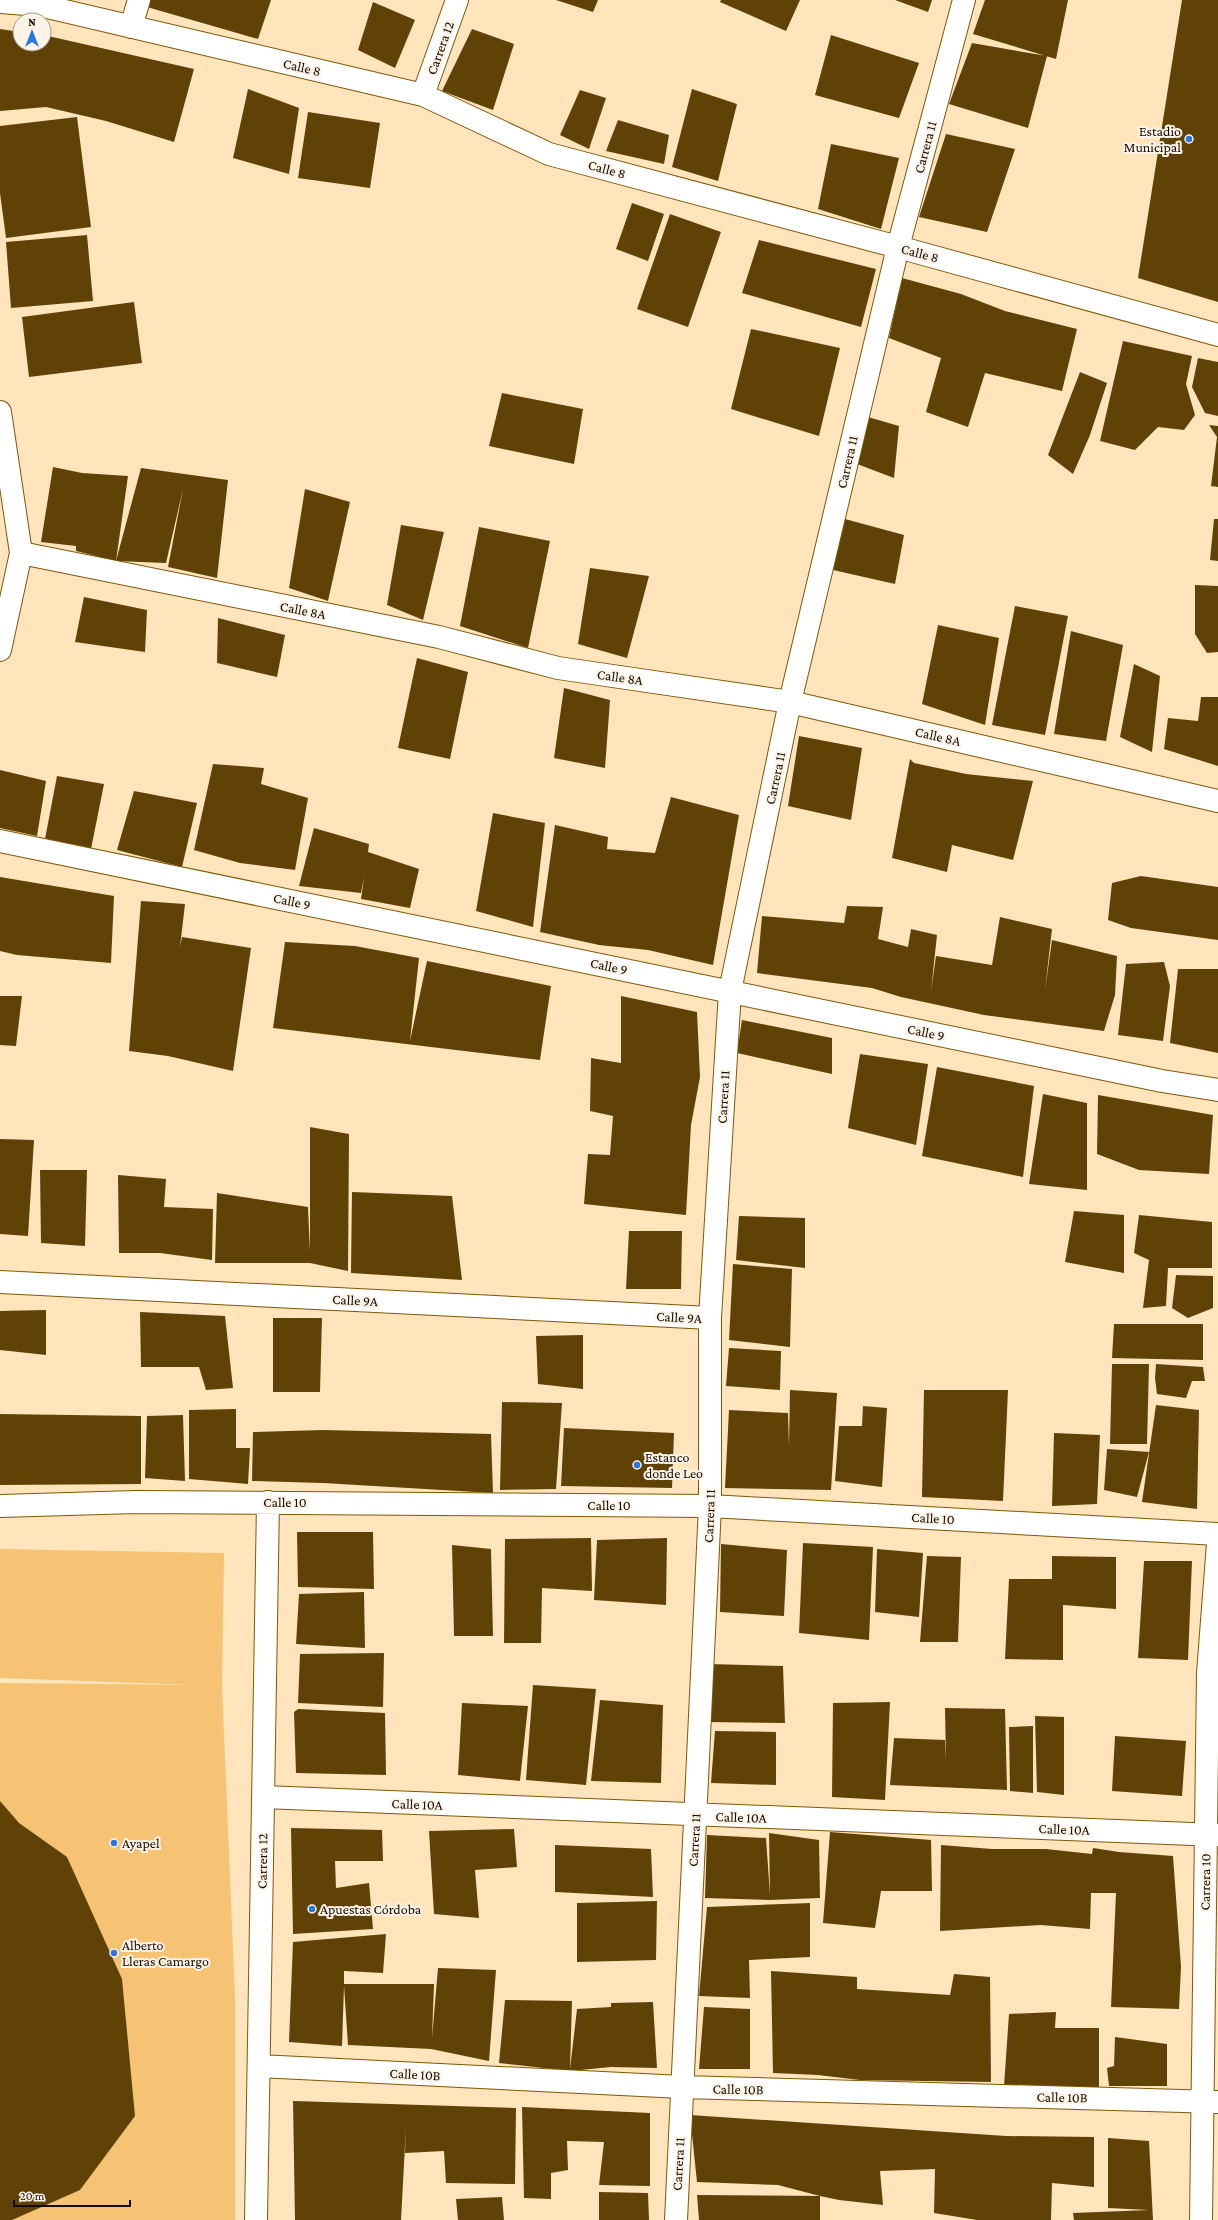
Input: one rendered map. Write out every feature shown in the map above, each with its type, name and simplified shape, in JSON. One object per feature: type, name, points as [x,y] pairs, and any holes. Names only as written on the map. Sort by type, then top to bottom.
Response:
[{"type":"street","points":[[131,26],[140,0]]},
{"type":"street","name":"Carrera 12","points":[[423,95],[457,0]]},
{"type":"street","name":"Carrera 11","points":[[676,2220],[710,1506],[710,1318],[730,991],[790,702],[898,247],[964,0]]},
{"type":"street","name":"Calle 8","points":[[0,2],[39,5],[423,95],[549,154],[898,247],[1218,335]]},
{"type":"street","points":[[0,412],[21,553],[0,650]]},
{"type":"street","name":"Calle 8A","points":[[21,553],[439,637],[558,668],[790,702],[1218,801]]},
{"type":"street","name":"Calle 9","points":[[0,841],[1162,1081],[1218,1090]]},
{"type":"street","name":"Calle 9A","points":[[0,1282],[710,1318]]},
{"type":"street","name":"Calle 10","points":[[0,1506],[136,1502],[268,1502],[710,1506],[1218,1534]]},
{"type":"street","name":"Carrera 12","points":[[256,2220],[268,1502]]},
{"type":"street","name":"Carrera 10","points":[[1200,2220],[1210,2101],[1212,1835],[1208,1673],[1218,1544]]},
{"type":"street","name":"Calle 10A","points":[[263,1798],[1212,1835]]},
{"type":"street","name":"Calle 10B","points":[[259,2066],[682,2087],[1210,2101]]},
{"type":"shaded area","name":"Ayapel","points":[[0,1549],[224,1553],[222,1686],[235,1999],[235,2220],[0,2220],[0,1683],[197,1685],[0,1678]]},
{"type":"building","points":[[150,0],[271,0],[258,39],[147,7]]},
{"type":"building","points":[[556,0],[598,0],[593,12]]},
{"type":"building","points":[[721,0],[800,0],[786,31],[720,2]]},
{"type":"building","points":[[895,0],[932,0],[928,12]]},
{"type":"building","points":[[985,0],[1068,0],[1056,59],[973,34]]},
{"type":"building","name":"Estadio Municipal","points":[[1182,0],[1218,0],[1218,302],[1138,278]]},
{"type":"building","points":[[373,2],[415,20],[395,68],[358,50]]},
{"type":"building","points":[[0,29],[12,31],[12,52],[52,52],[52,37],[194,69],[174,142],[106,121],[46,107],[0,111]]},
{"type":"building","points":[[472,29],[514,44],[493,110],[442,91]]},
{"type":"building","points":[[831,35],[919,63],[899,118],[815,95]]},
{"type":"building","points":[[972,43],[1047,56],[1028,128],[949,104]]},
{"type":"building","points":[[248,89],[299,108],[289,174],[233,158]]},
{"type":"building","points":[[692,89],[737,104],[718,181],[672,167]]},
{"type":"building","points":[[580,90],[606,98],[589,149],[560,135]]},
{"type":"building","points":[[308,112],[380,123],[370,188],[298,178]]},
{"type":"building","points":[[77,117],[91,227],[6,238],[0,193],[0,126]]},
{"type":"building","points":[[618,120],[669,135],[664,164],[606,151]]},
{"type":"building","points":[[946,134],[1015,149],[987,232],[919,217]]},
{"type":"building","points":[[831,144],[899,158],[881,229],[818,209]]},
{"type":"building","points":[[632,203],[664,214],[648,261],[616,249]]},
{"type":"building","points":[[670,214],[721,232],[688,327],[637,309]]},
{"type":"building","points":[[87,235],[93,301],[11,308],[6,242]]},
{"type":"building","points":[[759,240],[876,269],[861,327],[742,293]]},
{"type":"building","points":[[902,278],[961,294],[1005,311],[1077,329],[1062,391],[985,373],[968,427],[926,412],[941,358],[889,338]]},
{"type":"building","points":[[134,302],[142,363],[29,377],[22,317]]},
{"type":"building","points":[[751,329],[840,348],[819,436],[731,409]]},
{"type":"building","points":[[1123,341],[1192,356],[1186,384],[1195,415],[1184,430],[1158,427],[1135,450],[1100,441]]},
{"type":"building","points":[[1198,358],[1218,362],[1218,416],[1205,413],[1192,387]]},
{"type":"building","points":[[1080,372],[1107,383],[1090,435],[1073,474],[1048,455]]},
{"type":"building","points":[[502,393],[583,409],[574,464],[489,446]]},
{"type":"building","points":[[868,417],[899,426],[894,478],[857,464]]},
{"type":"building","points":[[1209,425],[1218,426],[1218,487],[1211,486],[1217,437]]},
{"type":"building","points":[[53,467],[82,473],[128,476],[116,561],[76,551],[76,546],[41,542]]},
{"type":"building","points":[[141,468],[228,480],[217,578],[168,567],[183,489],[166,563],[116,561]]},
{"type":"building","points":[[305,489],[350,502],[328,601],[289,588]]},
{"type":"building","points":[[845,519],[904,535],[895,584],[833,570]]},
{"type":"building","points":[[1214,519],[1218,519],[1218,561],[1210,560]]},
{"type":"building","points":[[401,525],[444,532],[423,620],[387,605]]},
{"type":"building","points":[[479,527],[550,541],[528,648],[460,626]]},
{"type":"building","points":[[590,568],[649,576],[627,658],[578,644]]},
{"type":"building","points":[[1195,585],[1218,586],[1218,652],[1207,653],[1195,634]]},
{"type":"building","points":[[84,597],[147,610],[145,652],[75,642]]},
{"type":"building","points":[[1015,606],[1068,616],[1045,735],[992,725]]},
{"type":"building","points":[[218,618],[285,635],[277,677],[217,663]]},
{"type":"building","points":[[938,625],[999,638],[985,725],[922,704]]},
{"type":"building","points":[[1071,631],[1123,645],[1106,741],[1054,734]]},
{"type":"building","points":[[417,658],[468,672],[450,759],[398,748]]},
{"type":"building","points":[[1134,664],[1160,676],[1152,752],[1120,737]]},
{"type":"building","points":[[564,688],[610,700],[605,768],[554,758]]},
{"type":"building","points":[[1201,697],[1218,697],[1218,766],[1164,749],[1168,718],[1198,721]]},
{"type":"building","points":[[799,736],[862,748],[851,820],[788,806]]},
{"type":"building","points":[[910,759],[914,763],[966,774],[1033,781],[1013,860],[952,845],[947,872],[892,858]]},
{"type":"building","points":[[213,764],[264,768],[261,784],[308,798],[295,870],[240,863],[194,850]]},
{"type":"building","points":[[0,770],[46,781],[37,836],[0,828]]},
{"type":"building","points":[[57,776],[104,784],[91,849],[45,839]]},
{"type":"building","points":[[134,791],[197,803],[182,867],[117,850]]},
{"type":"building","points":[[671,797],[739,815],[713,965],[648,950],[599,945],[540,932],[555,825],[608,837],[607,849],[655,853]]},
{"type":"building","points":[[493,813],[545,823],[533,927],[476,911]]},
{"type":"building","points":[[314,828],[369,844],[368,852],[419,869],[410,908],[361,899],[364,877],[361,893],[299,886]]},
{"type":"building","points":[[1141,876],[1218,887],[1218,940],[1131,928],[1108,920],[1112,883]]},
{"type":"building","points":[[0,877],[114,896],[111,963],[17,955],[0,951]]},
{"type":"building","points":[[141,901],[185,904],[180,947],[182,937],[251,948],[233,1071],[168,1056],[129,1051]]},
{"type":"building","points":[[847,906],[883,907],[878,939],[908,947],[911,929],[937,935],[931,991],[936,956],[992,965],[1000,917],[1052,929],[1045,990],[1052,940],[1117,956],[1115,995],[1104,1031],[984,1015],[901,997],[872,988],[757,973],[762,916],[844,923]]},
{"type":"building","points":[[285,942],[355,946],[419,958],[410,1041],[427,961],[551,986],[540,1060],[273,1028]]},
{"type":"building","points":[[1164,962],[1170,986],[1163,1041],[1118,1035],[1126,964]]},
{"type":"building","points":[[1178,969],[1218,969],[1218,1053],[1170,1043]]},
{"type":"building","points":[[0,996],[22,996],[16,1046],[0,1045]]},
{"type":"building","points":[[621,996],[697,1012],[700,1077],[691,1125],[686,1215],[584,1204],[588,1154],[610,1155],[613,1116],[590,1111],[591,1058],[621,1063]]},
{"type":"building","points":[[742,1020],[832,1038],[832,1074],[737,1053]]},
{"type":"building","points":[[860,1054],[928,1064],[916,1145],[848,1128]]},
{"type":"building","points":[[937,1067],[1034,1086],[1023,1177],[922,1156]]},
{"type":"building","points":[[1043,1094],[1087,1103],[1087,1190],[1029,1184]]},
{"type":"building","points":[[1098,1095],[1213,1115],[1209,1174],[1139,1170],[1097,1154]]},
{"type":"building","points":[[310,1127],[349,1134],[348,1271],[310,1263],[215,1263],[217,1193],[308,1207],[310,1252]]},
{"type":"building","points":[[0,1139],[34,1140],[28,1236],[0,1234]]},
{"type":"building","points":[[40,1170],[87,1170],[85,1246],[41,1243]]},
{"type":"building","points":[[118,1175],[166,1179],[164,1207],[213,1209],[212,1260],[160,1253],[119,1253]]},
{"type":"building","points":[[352,1192],[452,1196],[462,1280],[351,1273]]},
{"type":"building","points":[[1074,1211],[1124,1215],[1124,1273],[1065,1262]]},
{"type":"building","points":[[1139,1215],[1212,1222],[1212,1268],[1168,1268],[1166,1306],[1143,1308],[1149,1260],[1134,1253]]},
{"type":"building","points":[[739,1216],[805,1218],[805,1268],[736,1260]]},
{"type":"building","points":[[629,1231],[682,1231],[681,1289],[626,1289]]},
{"type":"building","points":[[733,1264],[792,1269],[790,1347],[729,1340]]},
{"type":"building","points":[[1176,1275],[1213,1276],[1213,1308],[1188,1318],[1172,1308]]},
{"type":"building","points":[[46,1310],[46,1355],[0,1350],[0,1311]]},
{"type":"building","points":[[140,1312],[225,1316],[233,1388],[206,1390],[199,1367],[141,1367]]},
{"type":"building","points":[[273,1318],[322,1318],[320,1392],[273,1392]]},
{"type":"building","points":[[1114,1324],[1203,1324],[1203,1360],[1112,1358]]},
{"type":"building","points":[[583,1335],[583,1389],[538,1384],[536,1336]]},
{"type":"building","points":[[729,1348],[781,1351],[780,1390],[726,1386]]},
{"type":"building","points":[[1112,1364],[1149,1364],[1147,1444],[1110,1444]]},
{"type":"building","points":[[1156,1364],[1203,1367],[1205,1381],[1192,1381],[1186,1398],[1157,1394],[1155,1378]]},
{"type":"building","points":[[790,1390],[837,1393],[831,1490],[725,1488],[729,1410],[788,1413],[789,1446]]},
{"type":"building","points":[[924,1390],[1008,1390],[1003,1501],[922,1497]]},
{"type":"building","points":[[502,1402],[562,1403],[556,1489],[500,1490]]},
{"type":"building","points":[[1156,1405],[1199,1410],[1197,1509],[1142,1502]]},
{"type":"building","points":[[863,1406],[887,1408],[882,1487],[835,1481],[839,1426],[862,1426]]},
{"type":"building","points":[[236,1409],[236,1448],[250,1448],[248,1484],[189,1479],[189,1410]]},
{"type":"building","points":[[0,1414],[141,1416],[141,1484],[0,1485]]},
{"type":"building","points":[[183,1415],[185,1481],[145,1478],[147,1416]]},
{"type":"building","points":[[564,1428],[674,1433],[672,1488],[561,1486]]},
{"type":"building","points":[[323,1430],[491,1434],[493,1493],[323,1483],[252,1481],[253,1432]]},
{"type":"building","points":[[1054,1433],[1100,1435],[1097,1504],[1052,1506]]},
{"type":"building","points":[[1107,1449],[1149,1452],[1137,1497],[1104,1490]]},
{"type":"building","points":[[297,1532],[373,1532],[374,1589],[298,1587]]},
{"type":"building","points":[[591,1538],[592,1591],[542,1588],[541,1643],[504,1643],[505,1539]]},
{"type":"building","points":[[667,1538],[666,1605],[594,1600],[597,1540]]},
{"type":"building","points":[[803,1543],[873,1547],[869,1640],[799,1633]]},
{"type":"building","points":[[721,1544],[787,1550],[784,1616],[720,1612]]},
{"type":"building","points":[[452,1545],[491,1549],[493,1636],[454,1636]]},
{"type":"building","points":[[877,1549],[923,1553],[919,1617],[875,1612]]},
{"type":"building","points":[[927,1556],[961,1557],[958,1642],[920,1642]]},
{"type":"building","points":[[1052,1556],[1116,1557],[1116,1609],[1063,1605],[1063,1660],[1005,1659],[1009,1579],[1052,1579]]},
{"type":"building","points":[[1144,1561],[1192,1561],[1188,1660],[1138,1658]]},
{"type":"building","points":[[364,1592],[365,1648],[296,1644],[299,1594]]},
{"type":"building","points":[[384,1653],[383,1707],[298,1703],[300,1654]]},
{"type":"building","points":[[709,1664],[783,1666],[785,1723],[708,1722]]},
{"type":"building","points":[[533,1685],[596,1689],[586,1785],[526,1780]]},
{"type":"building","points":[[600,1700],[663,1705],[661,1783],[591,1781]]},
{"type":"building","points":[[890,1702],[885,1800],[832,1797],[833,1703]]},
{"type":"building","points":[[462,1703],[528,1706],[520,1781],[458,1775]]},
{"type":"building","points":[[945,1708],[1005,1709],[1007,1790],[890,1785],[894,1738],[945,1740],[946,1761]]},
{"type":"building","points":[[298,1709],[385,1713],[386,1775],[296,1773],[294,1712]]},
{"type":"building","points":[[1035,1716],[1064,1717],[1064,1795],[1037,1792]]},
{"type":"building","points":[[1033,1726],[1033,1793],[1010,1791],[1009,1727]]},
{"type":"building","points":[[715,1731],[776,1732],[776,1785],[711,1783]]},
{"type":"building","points":[[1115,1736],[1186,1741],[1182,1796],[1112,1791]]},
{"type":"building","points":[[0,1801],[19,1823],[67,1857],[122,1979],[135,2116],[80,2190],[12,2220],[0,2220]]},
{"type":"building","points":[[291,1828],[382,1830],[383,1861],[335,1861],[336,1888],[369,1883],[373,1929],[293,1934]]},
{"type":"building","points":[[514,1829],[517,1867],[475,1870],[479,1918],[434,1914],[429,1831]]},
{"type":"building","points":[[830,1832],[931,1840],[932,1891],[881,1891],[875,1928],[823,1923]]},
{"type":"building","points":[[769,1833],[819,1840],[820,1898],[770,1900],[705,1898],[707,1835],[766,1838],[770,1895]]},
{"type":"building","points":[[555,1845],[651,1849],[653,1897],[555,1892]]},
{"type":"building","points":[[941,1845],[992,1849],[1046,1849],[1092,1854],[1093,1848],[1119,1852],[1173,1856],[1181,1967],[1179,2009],[1111,2007],[1116,1893],[1091,1893],[1090,1929],[1041,1925],[940,1931]]},
{"type":"building","points":[[657,1901],[656,1960],[577,1962],[577,1903]]},
{"type":"building","points":[[810,1903],[810,1957],[749,1960],[750,1998],[699,1996],[707,1907]]},
{"type":"building","points":[[386,1934],[383,1973],[344,1971],[344,1984],[434,1984],[432,2038],[438,1968],[496,1970],[489,2061],[431,2049],[348,2045],[344,1986],[342,2046],[289,2042],[293,1942]]},
{"type":"building","points":[[771,1971],[857,1977],[857,1989],[950,1995],[954,1974],[990,1977],[991,2082],[860,2080],[818,2075],[773,2073]]},
{"type":"building","points":[[505,2000],[572,2001],[570,2069],[577,2009],[611,2007],[611,2003],[653,2002],[657,2068],[611,2067],[570,2071],[499,2063]]},
{"type":"building","points":[[704,2007],[750,2009],[750,2069],[699,2069]]},
{"type":"building","points":[[1056,2012],[1055,2028],[1099,2028],[1099,2093],[1004,2086],[1009,2014]]},
{"type":"building","points":[[1115,2037],[1167,2044],[1167,2086],[1109,2086],[1107,2068],[1114,2066]]},
{"type":"building","points":[[293,2101],[516,2108],[515,2184],[446,2183],[444,2151],[405,2153],[406,2127],[401,2220],[295,2220]]},
{"type":"building","points":[[522,2107],[650,2113],[650,2186],[599,2185],[604,2142],[567,2141],[568,2170],[551,2173],[551,2199],[524,2198]]},
{"type":"building","points":[[690,2115],[1006,2136],[1094,2137],[1094,2187],[1052,2183],[1051,2220],[977,2220],[934,2213],[935,2169],[880,2171],[883,2205],[839,2200],[778,2185],[697,2182]]},
{"type":"building","points":[[1108,2138],[1149,2141],[1153,2220],[1074,2220],[1073,2213],[1149,2210],[1108,2208]]},
{"type":"building","points":[[599,2192],[648,2193],[649,2220],[599,2220]]},
{"type":"building","points":[[697,2195],[820,2196],[820,2220],[699,2220]]},
{"type":"building","points":[[502,2197],[504,2220],[458,2220],[456,2199]]},
{"type":"place","name":"Estadio Municipal","points":[[1189,139]]},
{"type":"place","name":"Estanco donde Leo","points":[[637,1465]]},
{"type":"place","name":"Ayapel","points":[[114,1843]]},
{"type":"place","name":"Apuestas Córdoba","points":[[312,1909]]},
{"type":"place","name":"Alberto Lleras Camargo","points":[[114,1953]]}]
